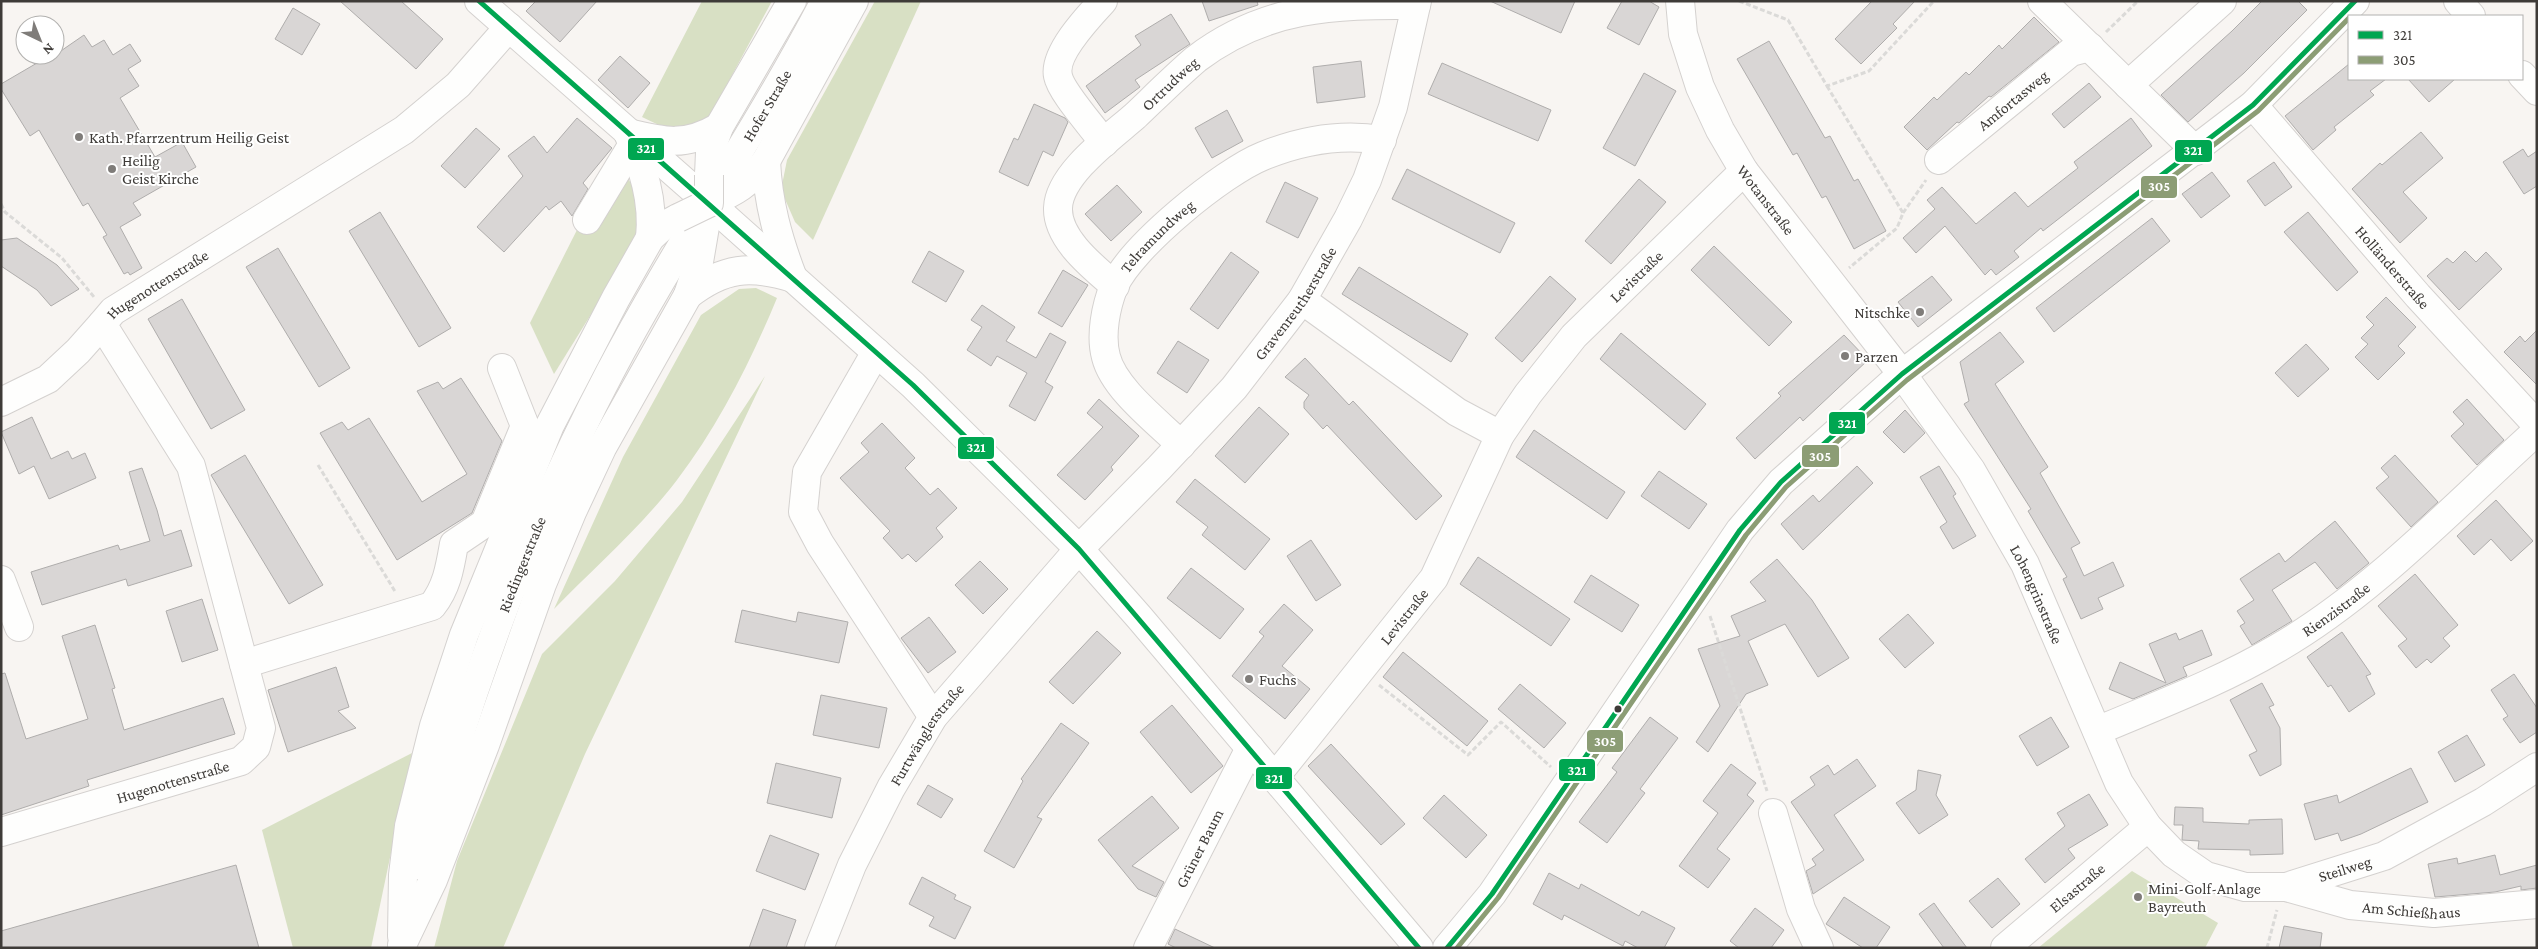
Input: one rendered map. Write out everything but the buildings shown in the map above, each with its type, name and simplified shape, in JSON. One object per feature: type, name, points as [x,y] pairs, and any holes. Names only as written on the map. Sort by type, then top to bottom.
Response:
[{"type":"street","points":[[479,1],[630,138],[830,310],[913,385],[1079,549],[1419,948]]},
{"type":"street","points":[[402,946],[433,880],[485,745],[542,584],[572,512],[607,440],[688,295],[707,205],[710,152],[720,127],[792,1]]},
{"type":"street","name":"Hofer Straße","points":[[707,205],[784,76],[825,1]]},
{"type":"street","points":[[402,946],[402,875],[409,826],[434,726],[464,635],[550,425],[607,315],[650,238],[663,226],[739,190],[755,176],[766,161],[854,1]]},
{"type":"street","points":[[1103,1],[1073,36],[1061,57],[1057,74],[1066,91],[1104,143]]},
{"type":"street","name":"Wotanstraße","points":[[1680,1],[1683,34],[1700,87],[1720,130],[1744,171],[1902,374]]},
{"type":"street","points":[[2042,1],[2196,151]]},
{"type":"street","points":[[2128,85],[2222,1]]},
{"type":"street","points":[[1446,948],[1492,894],[1740,530],[1781,482],[1902,374],[2196,151],[2253,105],[2355,1]]},
{"type":"street","points":[[2458,1],[2470,15]]},
{"type":"street","name":"Ortrudweg","points":[[1115,286],[1072,243],[1060,219],[1058,207],[1062,193],[1084,161],[1196,59],[1209,49],[1245,30],[1292,14],[1327,6],[1417,3]]},
{"type":"street","name":"Gravenreutherstraße","points":[[1079,549],[1181,445],[1252,366],[1302,300],[1348,219],[1367,180],[1382,140],[1400,79],[1417,3]]},
{"type":"street","name":"Hugenottenstraße","points":[[1,832],[242,761],[256,748],[261,728],[191,466],[99,312],[113,311],[404,130],[458,84],[509,27]]},
{"type":"street","name":"Amfortasweg","points":[[1939,160],[2071,52],[2090,47]]},
{"type":"street","points":[[2523,76],[2537,91]]},
{"type":"street","name":"Holländerstraße","points":[[2253,105],[2418,296],[2537,425]]},
{"type":"street","points":[[630,138],[679,142],[705,136],[720,127]]},
{"type":"street","name":"Telramundweg","points":[[1181,445],[1120,384],[1109,366],[1104,334],[1115,286],[1137,254],[1169,223],[1212,186],[1244,164],[1286,147],[1313,140],[1345,136],[1382,140]]},
{"type":"street","points":[[587,220],[630,138]]},
{"type":"street","points":[[630,138],[650,196],[652,219],[650,238]]},
{"type":"street","points":[[766,161],[767,188],[772,214],[780,245],[793,278]]},
{"type":"street","name":"Levistraße","points":[[1275,777],[1434,578],[1500,435],[1528,394],[1574,336],[1744,171]]},
{"type":"street","name":"Riedingerstraße","points":[[402,946],[435,816],[453,756],[518,572],[577,437],[610,372],[642,312],[707,205]]},
{"type":"street","points":[[688,295],[705,282],[745,269],[768,270],[793,278]]},
{"type":"street","points":[[1302,300],[1457,412],[1500,435]]},
{"type":"street","points":[[1,402],[48,379],[78,351],[99,312]]},
{"type":"street","points":[[876,352],[806,472],[803,512],[820,544],[933,717]]},
{"type":"street","points":[[244,664],[410,615],[432,606],[441,594],[448,577],[454,544],[485,523],[526,426],[502,368]]},
{"type":"street","name":"Lohengrinstraße","points":[[1902,374],[1970,470],[2025,564],[2119,782],[2148,827]]},
{"type":"street","name":"Rienzistraße","points":[[2098,731],[2200,688],[2277,649],[2302,632],[2386,568],[2537,431]]},
{"type":"street","name":"Furtwänglerstraße","points":[[819,948],[852,865],[891,788],[933,717],[1079,549]]},
{"type":"street","points":[[1,580],[20,627]]},
{"type":"street","name":"Grüner Baum","points":[[1148,948],[1250,748]]},
{"type":"street","name":"Steilweg","points":[[2148,827],[2174,854],[2206,876],[2245,886],[2286,887],[2384,856],[2483,802],[2537,767]]},
{"type":"street","points":[[1773,813],[1801,909],[1819,948]]},
{"type":"street","name":"Elsastraße","points":[[2005,948],[2148,827]]},
{"type":"street","name":"Am Schießhaus","points":[[2286,887],[2350,905],[2434,914],[2537,904]]},
{"type":"path","points":[[1739,1],[1788,20],[1903,213]]},
{"type":"path","points":[[1827,86],[1869,71],[1934,1]]},
{"type":"path","points":[[2090,47],[2138,1]]},
{"type":"path","points":[[1831,283],[1897,228],[1903,213],[1939,160]]},
{"type":"path","points":[[1,204],[3,212],[62,258],[99,312]]},
{"type":"path","points":[[318,465],[410,615]]},
{"type":"path","points":[[1701,588],[1743,712],[1773,813]]},
{"type":"path","points":[[1361,670],[1468,755],[1501,722],[1568,782]]},
{"type":"path","points":[[2267,948],[2274,919]]},
{"type":"green space","points":[[702,1],[772,1],[709,118],[690,128],[676,130],[661,126],[642,117]]},
{"type":"green space","points":[[875,1],[921,1],[813,240],[795,222],[781,190],[787,160]]},
{"type":"green space","points":[[622,171],[637,191],[639,237],[554,374],[530,323],[582,220]]},
{"type":"green space","points":[[756,288],[777,298],[745,369],[707,437],[677,480],[648,514],[554,609],[623,457],[701,315],[739,289]]},
{"type":"green space","points":[[765,376],[585,754],[503,948],[434,948],[457,861],[542,654],[615,581],[682,502]]},
{"type":"green space","points":[[412,753],[371,948],[293,948],[262,830]]},
{"type":"green space","name":"Mini-Golf-Anlage Bayreuth","points":[[2132,871],[2218,923],[2205,948],[2038,948]]},
{"type":"transit line","name":"321","points":[[479,1],[913,385],[1079,549],[1419,948]]},
{"type":"transit line","name":"321","points":[[1447,948],[1492,894],[1740,530],[1781,482],[1902,374],[2253,105],[2355,1]]},
{"type":"transit line","name":"305","points":[[1457,948],[1498,898],[1746,535],[1786,487],[1907,380],[2258,111],[2348,19]]},
{"type":"place","name":"Kath. Pfarrzentrum Heilig Geist","points":[[79,137]]},
{"type":"place","name":"Heilig Geist Kirche","points":[[112,169]]},
{"type":"place","name":"Nitschke","points":[[1920,312]]},
{"type":"place","name":"Parzen","points":[[1845,356]]},
{"type":"place","name":"Fuchs","points":[[1249,679]]},
{"type":"place","name":"Mini-Golf-Anlage Bayreuth","points":[[2138,897]]}]
